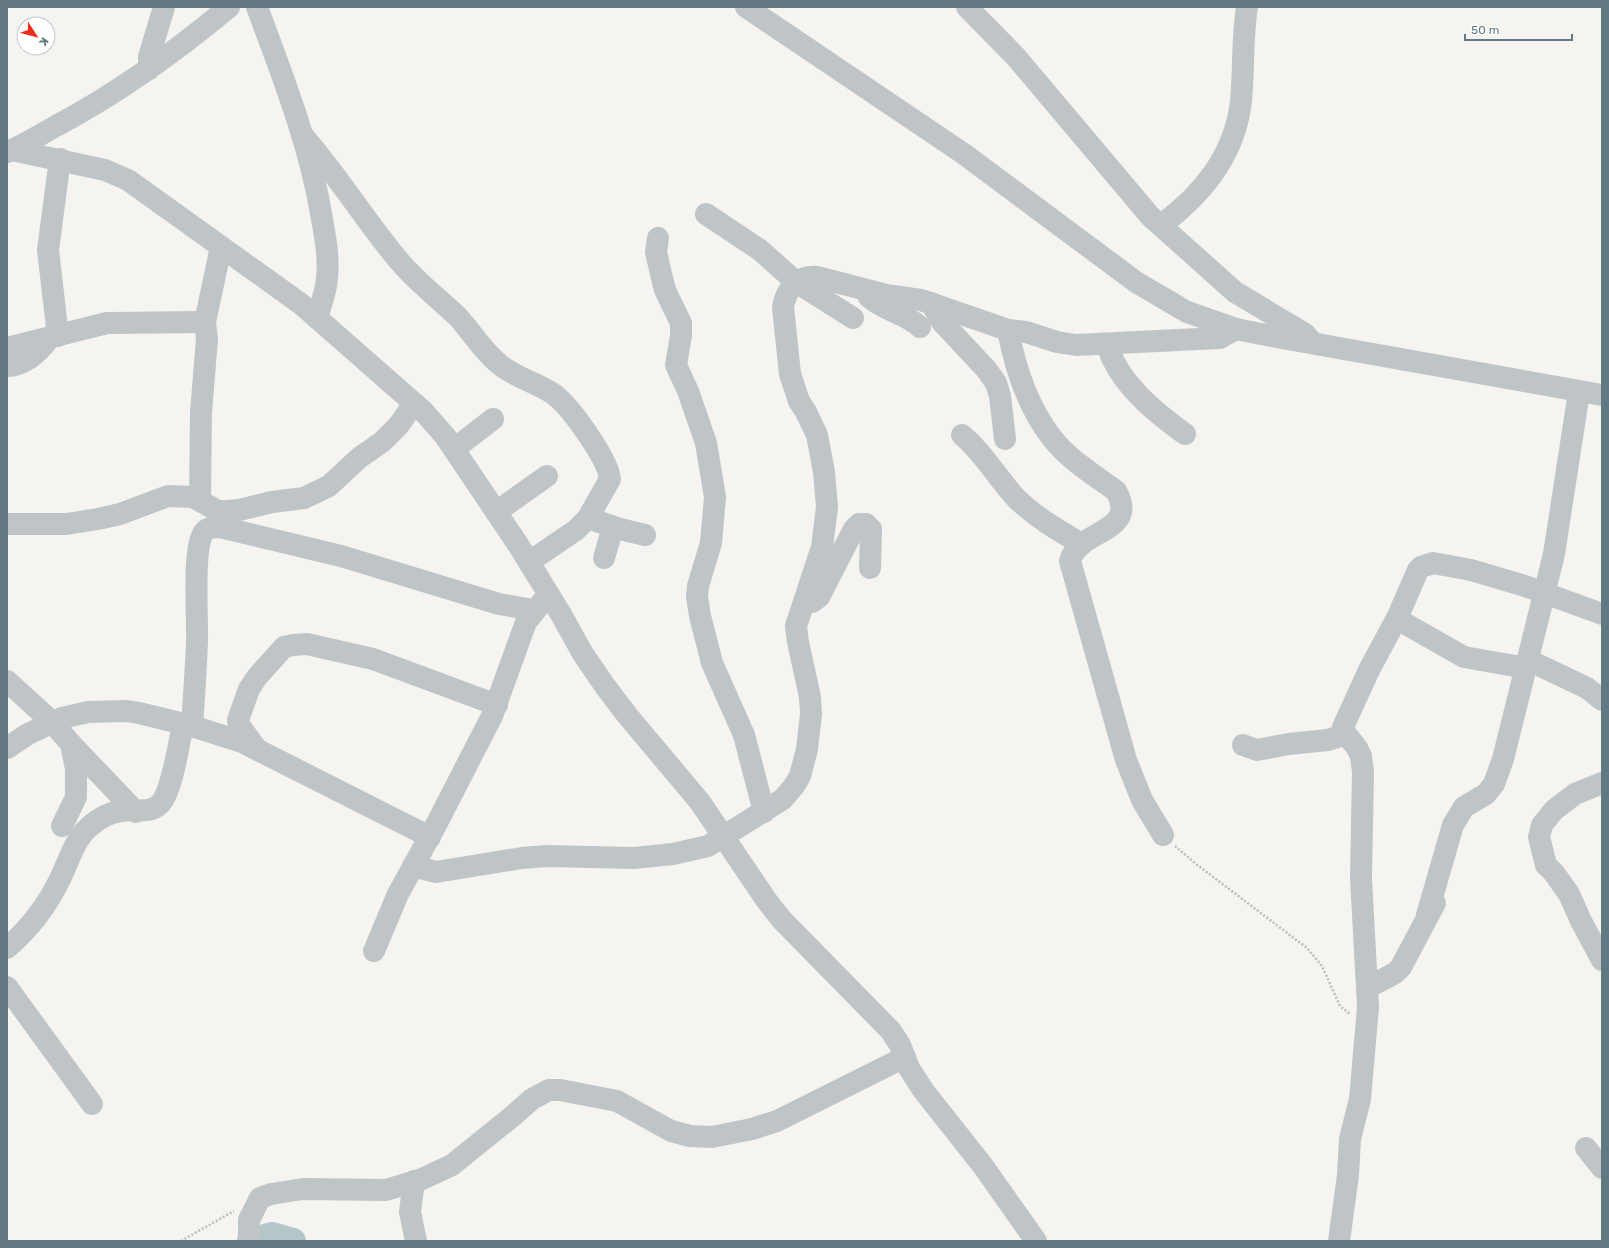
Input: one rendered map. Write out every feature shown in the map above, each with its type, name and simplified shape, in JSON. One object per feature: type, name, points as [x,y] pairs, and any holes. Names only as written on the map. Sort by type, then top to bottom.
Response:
[{"type":"street","points":[[149,69],[149,57],[164,7]]},
{"type":"street","points":[[9,151],[79,114],[149,69],[186,43],[229,7]]},
{"type":"street","points":[[257,7],[304,138],[314,172],[326,244],[326,285],[317,318]]},
{"type":"street","points":[[746,7],[964,154],[1136,282],[1187,312],[1236,328],[1313,344],[1602,396]]},
{"type":"street","points":[[967,7],[1012,53],[1137,202],[1235,292],[1305,334],[1313,344]]},
{"type":"street","points":[[1161,225],[1196,196],[1221,162],[1228,149],[1241,102],[1243,32],[1247,7]]},
{"type":"street","points":[[304,138],[342,184],[364,216],[400,262],[424,288],[456,315],[480,345],[500,365],[554,394],[571,410],[604,458],[610,479],[588,518],[576,530],[529,562]]},
{"type":"street","points":[[9,151],[60,159],[105,170],[128,180],[317,318],[414,403],[445,436],[529,562],[542,603],[627,715],[700,802],[766,901],[782,920],[891,1031],[923,1090],[983,1166],[1036,1241]]},
{"type":"street","points":[[7,366],[22,362],[33,356],[54,337],[48,250],[60,159]]},
{"type":"street","points":[[706,214],[760,250],[796,282],[853,318]]},
{"type":"street","points":[[658,238],[656,252],[665,290],[681,323],[681,336],[676,364],[688,391],[706,443],[715,497],[710,543],[698,586],[697,598],[700,616],[712,663],[737,716],[744,735],[759,786],[764,812]]},
{"type":"street","points":[[200,499],[201,412],[207,340],[205,322],[221,247]]},
{"type":"street","points":[[413,866],[436,872],[522,858],[546,856],[634,858],[653,857],[697,849],[708,846],[776,805],[794,786],[802,770],[807,749],[811,714],[810,697],[796,626],[822,548],[827,507],[824,472],[817,435],[806,412],[798,401],[790,374],[783,307],[785,297],[796,282],[809,276],[817,277],[861,289],[931,303],[1008,330],[1026,332],[1057,342],[1076,345],[1108,345],[1220,338],[1236,328]]},
{"type":"street","points":[[861,289],[870,299],[882,307],[913,320],[920,327]]},
{"type":"street","points":[[931,303],[942,322],[986,369],[996,383],[1000,396],[1005,439]]},
{"type":"street","points":[[7,348],[107,323],[205,322]]},
{"type":"street","points":[[1008,330],[1012,354],[1022,383],[1035,411],[1048,433],[1072,458],[1116,491],[1120,498],[1122,506],[1117,520],[1072,552],[1070,560],[1126,760],[1142,800],[1163,835]]},
{"type":"street","points":[[1108,345],[1120,372],[1133,388],[1152,408],[1185,434]]},
{"type":"street","points":[[1427,915],[1453,826],[1464,807],[1486,794],[1494,784],[1503,759],[1554,554],[1579,392]]},
{"type":"street","points":[[7,524],[66,524],[98,519],[120,514],[168,496],[185,496],[200,499],[218,510],[227,511],[239,510],[272,502],[292,501],[314,494],[329,486],[360,458],[382,442],[399,425],[414,403]]},
{"type":"street","points":[[454,449],[493,419]]},
{"type":"street","points":[[962,435],[979,451],[1016,498],[1046,522],[1082,544]]},
{"type":"street","points":[[496,512],[547,476]]},
{"type":"street","points":[[588,518],[613,527],[645,534]]},
{"type":"street","points":[[804,601],[813,601],[819,597],[854,529],[859,524],[866,524],[871,530],[870,568]]},
{"type":"street","points":[[7,948],[30,926],[47,903],[77,842],[88,828],[100,819],[122,810],[136,812],[151,810],[163,799],[188,725],[197,640],[196,578],[201,538],[204,532],[211,527],[220,527],[341,556],[506,606],[542,603]]},
{"type":"street","points":[[604,558],[613,527]]},
{"type":"street","points":[[1339,1241],[1348,1175],[1350,1139],[1360,1099],[1367,1016],[1362,893],[1363,772],[1361,756],[1343,727],[1349,711],[1396,619],[1418,570],[1426,564],[1433,563],[1471,570],[1526,586],[1602,614]]},
{"type":"street","points":[[374,952],[398,894],[472,757],[497,705],[526,622],[542,603]]},
{"type":"street","points":[[1396,619],[1464,657],[1527,664],[1587,688],[1602,700]]},
{"type":"street","points":[[256,748],[239,725],[238,720],[249,689],[257,677],[284,647],[293,645],[307,644],[373,659],[497,705]]},
{"type":"street","points":[[7,681],[52,722],[136,812]]},
{"type":"street","points":[[7,748],[28,734],[62,718],[88,712],[113,710],[138,713],[188,725],[256,748],[430,837]]},
{"type":"street","points":[[1243,745],[1257,750],[1289,744],[1328,740],[1346,734]]},
{"type":"street","points":[[62,826],[76,797],[76,769],[71,744]]},
{"type":"street","points":[[1602,783],[1574,794],[1554,810],[1542,825],[1539,837],[1546,865],[1570,894],[1581,921],[1602,960]]},
{"type":"street","points":[[1367,988],[1395,973],[1401,967],[1427,915],[1449,880]]},
{"type":"street","points":[[7,986],[92,1104]]},
{"type":"street","points":[[250,1241],[249,1220],[260,1198],[272,1194],[303,1189],[386,1190],[414,1181],[452,1165],[532,1099],[549,1090],[560,1090],[617,1101],[671,1131],[690,1136],[712,1137],[752,1129],[777,1121],[905,1057]]},
{"type":"street","points":[[1586,1148],[1602,1168]]},
{"type":"street","points":[[414,1181],[410,1212],[413,1233],[416,1241]]},
{"type":"path","points":[[1163,835],[1196,864],[1307,948],[1322,966],[1343,1010],[1350,1014],[1367,1016]]},
{"type":"path","points":[[181,1241],[216,1220],[260,1198]]},
{"type":"waterway","points":[[250,1241],[272,1235],[293,1241]]}]
